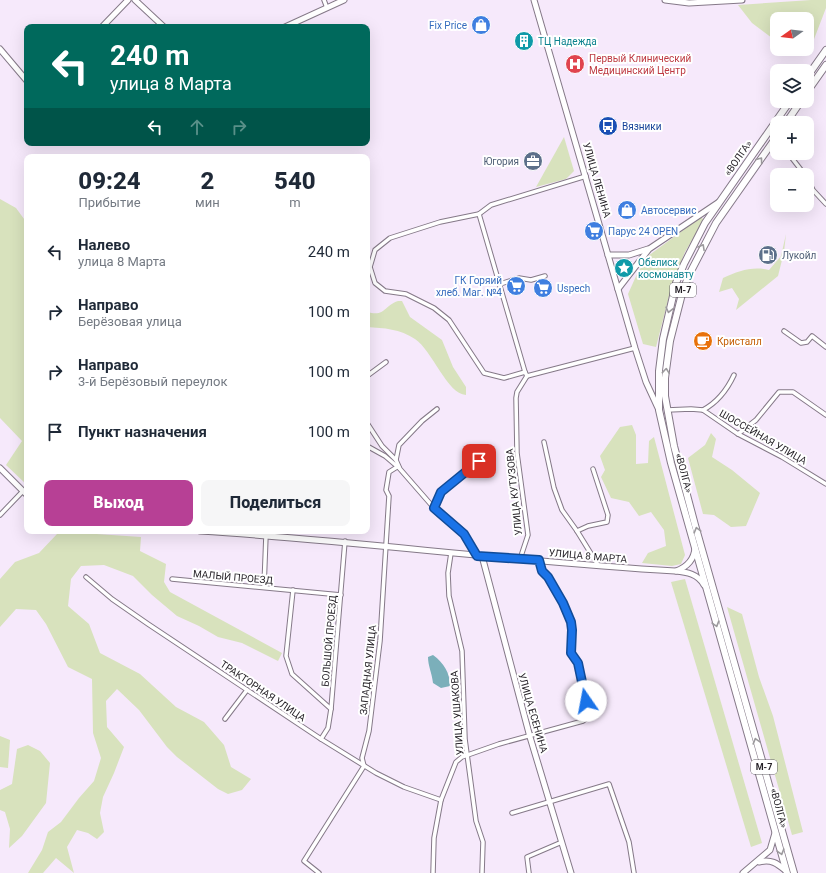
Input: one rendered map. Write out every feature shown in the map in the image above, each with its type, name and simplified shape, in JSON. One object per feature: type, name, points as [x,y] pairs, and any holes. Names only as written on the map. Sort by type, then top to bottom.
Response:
[{"type":"highway","points":[[814,67],[826,50]]},
{"type":"highway","points":[[814,82],[826,65]]},
{"type":"highway","name":"«ВОЛГА»","points":[[785,108],[721,200],[694,243],[676,283],[660,355],[658,390],[659,410],[671,463],[786,872]]},
{"type":"highway","name":"«ВОЛГА»","points":[[770,148],[716,223],[698,255],[682,290],[667,360],[665,378],[667,410],[674,446],[707,568],[794,873]]},
{"type":"main road","points":[[105,24],[128,0]]},
{"type":"main road","points":[[135,0],[161,24]]},
{"type":"main road","points":[[292,24],[344,0]]},
{"type":"main road","name":"УЛИЦА ЛЕНИНА","points":[[534,0],[635,348],[646,382],[659,410]]},
{"type":"main road","points":[[665,0],[689,4],[742,0]]},
{"type":"main road","points":[[0,48],[24,77]]},
{"type":"main road","points":[[618,289],[649,249],[721,200]]},
{"type":"main road","points":[[608,255],[629,255],[649,249]]},
{"type":"main road","points":[[629,255],[634,259],[636,265]]},
{"type":"main road","points":[[0,468],[24,492]]},
{"type":"main road","name":"УЛИЦА 8 МАРТА","points":[[250,534],[345,541],[479,556],[685,572],[698,577],[706,587]]},
{"type":"main road","points":[[675,571],[685,567],[690,562],[695,548]]},
{"type":"main road","name":"УЛИЦА ЕСЕНИНА","points":[[479,556],[530,737],[571,873]]},
{"type":"main road","points":[[743,873],[758,862],[770,850],[775,832]]},
{"type":"main road","points":[[758,862],[770,860],[778,864],[786,872]]},
{"type":"street","points":[[324,0],[327,8]]},
{"type":"street","points":[[793,160],[800,168]]},
{"type":"street","points":[[586,176],[491,205],[479,214],[440,222],[390,238],[375,250],[370,267],[375,283],[385,291],[406,294],[434,308],[449,320],[484,373],[504,378],[635,348]]},
{"type":"street","points":[[814,190],[826,204]]},
{"type":"street","points":[[479,214],[526,374]]},
{"type":"street","points":[[500,284],[519,278],[531,280],[545,276]]},
{"type":"street","points":[[784,331],[801,343],[807,342],[812,336],[826,347]]},
{"type":"street","points":[[370,374],[386,362]]},
{"type":"street","name":"УЛИЦА КУТУЗОВА","points":[[520,559],[528,535],[517,453],[516,398],[526,374]]},
{"type":"street","points":[[667,410],[691,408],[703,410],[713,404],[726,391],[734,375]]},
{"type":"street","points":[[738,434],[756,420],[779,392],[793,392],[826,415]]},
{"type":"street","points":[[396,460],[399,445],[437,408]]},
{"type":"street","name":"ШОССЕЙНАЯ УЛИЦА","points":[[703,410],[738,434],[782,457],[826,484]]},
{"type":"street","points":[[370,428],[382,446],[396,460],[399,468]]},
{"type":"street","points":[[544,442],[554,488],[562,510],[598,565]]},
{"type":"street","points":[[370,448],[385,456],[399,468],[434,508],[464,534],[479,556]]},
{"type":"street","points":[[434,508],[441,492],[479,461]]},
{"type":"street","name":"ЗАПАДНАЯ УЛИЦА","points":[[319,873],[304,862],[364,766],[362,758],[370,731],[380,641],[384,546],[389,496],[386,490],[389,472],[399,468]]},
{"type":"street","points":[[577,531],[588,526],[607,522],[608,515],[593,469]]},
{"type":"street","points":[[0,515],[24,494]]},
{"type":"street","points":[[264,587],[266,535]]},
{"type":"street","name":"БОЛЬШОЙ ПРОЕЗД","points":[[321,739],[328,728],[331,709],[345,541]]},
{"type":"street","name":"УЛИЦА УШАКОВА","points":[[451,553],[448,573],[449,596],[462,651],[462,695],[467,756],[476,821],[483,842],[482,873]]},
{"type":"street","points":[[433,873],[434,838],[441,800],[456,762],[462,757],[499,744],[530,737],[583,721],[589,717],[578,663],[571,653],[571,622],[563,603],[548,577],[542,571],[539,560]]},
{"type":"street","name":"ТРАКТОРНАЯ УЛИЦА","points":[[86,578],[112,599],[247,690],[364,766],[404,787],[441,800]]},
{"type":"street","name":"МАЛЫЙ ПРОЕЗД","points":[[172,579],[341,595]]},
{"type":"street","points":[[293,590],[286,656],[292,674],[331,709]]},
{"type":"street","points":[[225,719],[247,690]]},
{"type":"street","points":[[512,813],[609,784],[629,842],[634,873]]},
{"type":"street","points":[[529,873],[528,857],[562,842]]},
{"type":"green space","points":[[826,0],[826,8],[814,39],[814,12],[770,12],[770,36],[752,23],[738,5]]},
{"type":"green space","points":[[564,137],[574,171],[566,179],[536,187]]},
{"type":"green space","points":[[0,199],[16,208],[24,219],[24,482],[6,465],[22,441],[0,418]]},
{"type":"green space","points":[[701,217],[704,220],[685,252],[672,285],[656,347],[643,344],[628,294],[637,274],[648,256]]},
{"type":"green space","points":[[786,234],[784,252],[778,276],[736,310],[739,299],[732,288],[719,292],[723,278],[751,269],[769,270],[781,256]]},
{"type":"green space","points":[[402,301],[410,317],[442,340],[453,367],[466,387],[466,395],[459,393],[452,387],[427,352],[415,339],[398,331],[370,327],[370,312],[381,312],[393,303]]},
{"type":"green space","points":[[632,425],[636,435],[636,464],[648,463],[649,441],[654,437],[685,555],[681,564],[672,566],[642,563],[648,553],[666,546],[664,530],[651,512],[639,516],[629,502],[611,498],[601,477],[605,470],[600,456],[620,427]]},
{"type":"green space","points":[[711,433],[716,439],[712,457],[732,470],[760,493],[746,526],[731,527],[714,515],[703,514],[688,458],[705,445]]},
{"type":"green space","points":[[57,534],[97,534],[141,537],[140,551],[166,564],[164,582],[170,592],[282,653],[278,661],[242,643],[218,637],[177,616],[152,595],[133,576],[104,565],[81,566],[71,579],[68,606],[89,624],[100,653],[140,674],[176,707],[204,722],[224,745],[231,767],[251,779],[242,790],[228,794],[218,789],[177,757],[167,747],[139,710],[117,689],[106,701],[107,727],[124,747],[103,797],[100,813],[104,832],[97,839],[88,833],[77,830],[67,847],[74,873],[56,858],[43,873],[28,873],[42,850],[48,832],[61,822],[94,781],[101,758],[93,733],[92,679],[68,667],[46,624],[36,610],[16,609],[0,627],[0,579],[15,562],[39,553]]},
{"type":"green space","points":[[685,579],[762,843],[751,847],[671,582]]},
{"type":"green space","points":[[727,607],[742,614],[759,677],[773,716],[803,832],[792,835]]},
{"type":"green space","points":[[0,736],[10,740],[8,768],[0,767]]},
{"type":"green space","points":[[28,745],[40,751],[50,763],[46,803],[22,836],[9,848],[10,829],[5,812],[0,810],[0,790],[12,784],[17,749]]},
{"type":"water","points":[[433,655],[446,669],[450,686],[441,688],[433,683],[428,657]]},
{"type":"place","name":"Fix Price","points":[[481,25]]},
{"type":"place","name":"ТЦ Надежда","points":[[524,41]]},
{"type":"place","name":"Первый Клинический Медицинский Центр","points":[[575,64]]},
{"type":"place","name":"Вязники","points":[[608,126]]},
{"type":"place","name":"Югория","points":[[533,161]]},
{"type":"place","name":"Автосервис","points":[[627,210]]},
{"type":"place","name":"Парус 24 OPEN","points":[[594,231]]},
{"type":"place","name":"Лукойл","points":[[768,255]]},
{"type":"place","name":"Обелиск космонавту","points":[[624,268]]},
{"type":"place","name":"ГК Горяий хлеб. Маг. №4","points":[[516,286]]},
{"type":"place","name":"Uspech","points":[[543,288]]},
{"type":"place","name":"Кристалл","points":[[703,341]]},
{"type":"route","points":[[479,461],[441,492],[434,508],[464,534],[477,556],[539,560],[542,571],[548,577],[563,603],[571,622],[571,653],[578,663],[586,701]]}]
